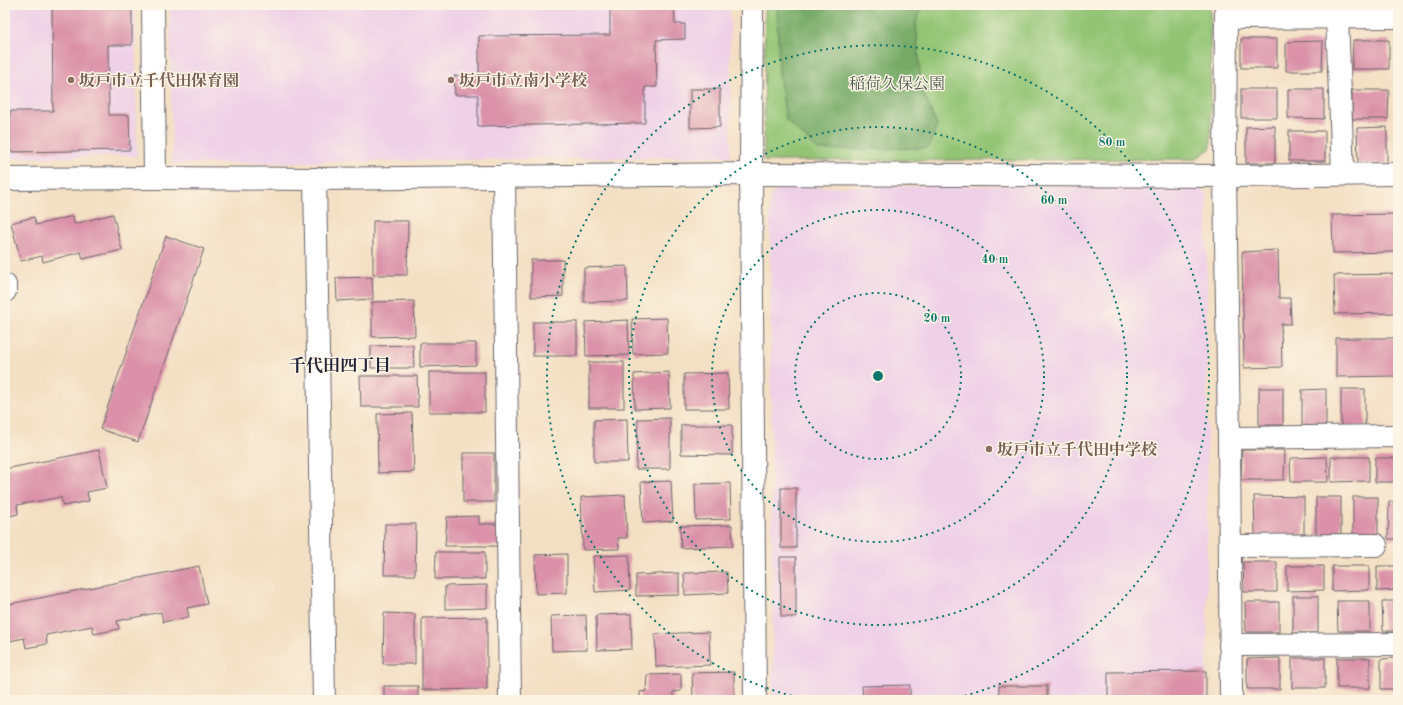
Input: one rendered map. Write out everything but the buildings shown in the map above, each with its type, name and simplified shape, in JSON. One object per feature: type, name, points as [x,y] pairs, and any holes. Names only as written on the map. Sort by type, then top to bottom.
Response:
[{"type":"street","points":[[153,5],[155,178]]},
{"type":"street","points":[[752,5],[751,174],[755,700]]},
{"type":"street","points":[[1231,700],[1226,11],[1337,17],[1398,16]]},
{"type":"street","points":[[1337,17],[1343,174]]},
{"type":"street","points":[[5,179],[155,178],[316,180],[504,176],[751,174],[1226,176],[1398,174]]},
{"type":"street","points":[[504,176],[510,700]]},
{"type":"street","points":[[316,180],[324,700]]},
{"type":"street","points":[[5,285],[5,291]]},
{"type":"street","points":[[1229,438],[1398,436]]},
{"type":"street","points":[[1230,546],[1376,545]]},
{"type":"street","points":[[1230,645],[1398,644]]},
{"type":"shaded area","name":"坂戸市立千代田保育園","points":[[5,5],[135,5],[137,156],[5,158]]},
{"type":"shaded area","name":"坂戸市立南小学校","points":[[170,5],[730,5],[731,156],[172,164]]},
{"type":"shaded area","name":"坂戸市立千代田中学校","points":[[1197,184],[1207,195],[1207,700],[773,700],[770,197],[780,187]]},
{"type":"green space","name":"稲荷久保公園","points":[[765,5],[1210,5],[1211,148],[1196,159],[764,161]]},
{"type":"green space","points":[[777,5],[925,5],[916,21],[921,87],[937,126],[928,148],[818,150],[786,120],[779,74]]},
{"type":"place","name":"坂戸市立千代田保育園","points":[[71,80]]},
{"type":"place","name":"坂戸市立南小学校","points":[[451,80]]},
{"type":"place","name":"坂戸市立千代田中学校","points":[[989,449]]},
{"type":"district","name":"千代田四丁目","points":[[340,365]]}]
